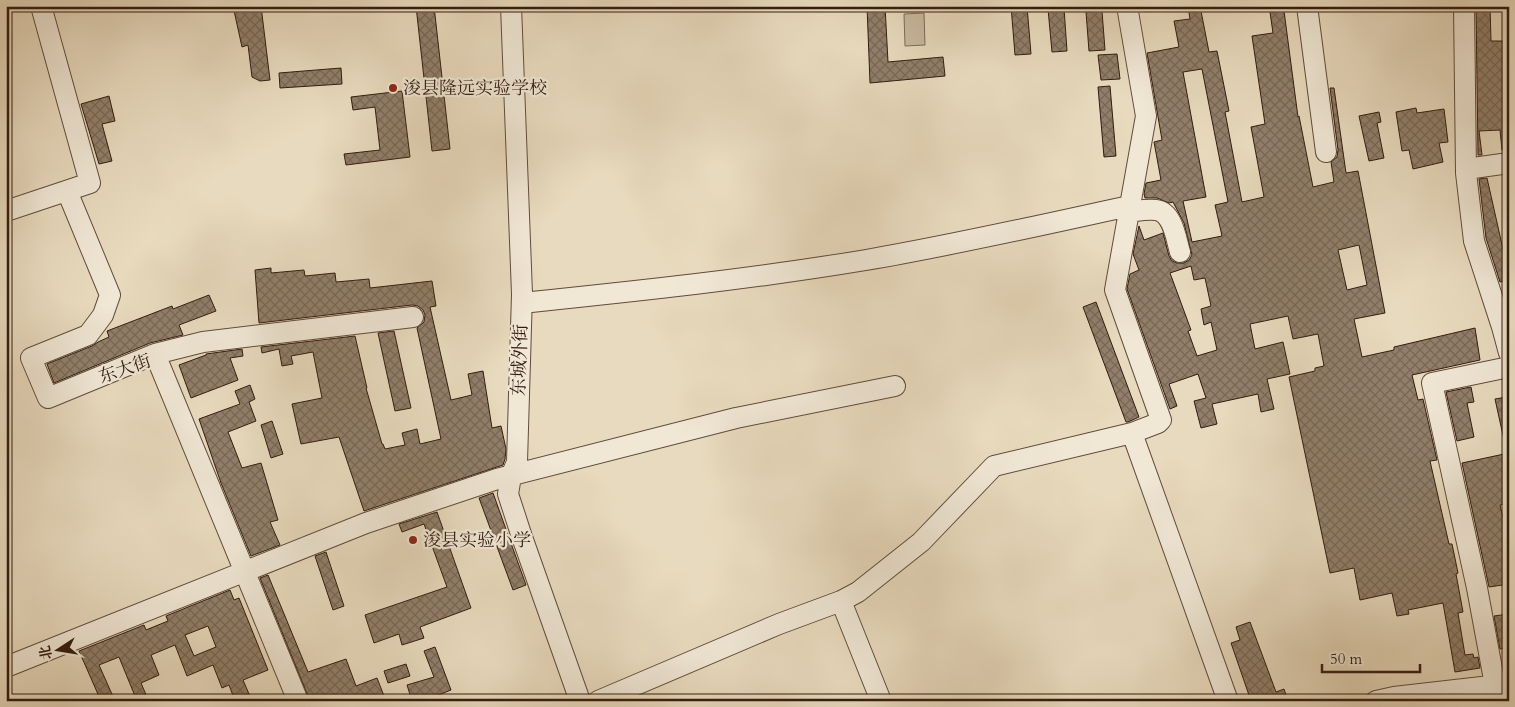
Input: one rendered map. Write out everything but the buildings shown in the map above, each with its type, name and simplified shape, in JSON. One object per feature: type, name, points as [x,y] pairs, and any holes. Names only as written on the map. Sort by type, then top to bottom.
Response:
[{"type":"street","points":[[6,211],[90,183],[41,6]]},
{"type":"street","name":"东城外街","points":[[511,6],[522,303],[517,462],[511,476],[508,494],[580,701]]},
{"type":"street","points":[[598,701],[779,624],[841,601],[858,592],[921,542],[994,466],[1132,432],[1158,423],[1161,420],[1115,290],[1146,116],[1127,6]]},
{"type":"street","points":[[1306,6],[1326,152]]},
{"type":"street","points":[[1464,6],[1466,170],[1474,241],[1505,326],[1509,353]]},
{"type":"street","points":[[1466,170],[1509,163]]},
{"type":"street","name":"东大街","points":[[67,191],[110,295],[103,316],[88,335],[31,358],[48,398],[155,354],[298,701]]},
{"type":"street","points":[[522,303],[704,284],[866,260],[1129,209],[1163,211],[1168,216],[1180,252]]},
{"type":"street","points":[[155,354],[203,342],[413,317]]},
{"type":"street","points":[[1376,701],[1394,696],[1502,684],[1477,588],[1432,383],[1509,367]]},
{"type":"street","points":[[6,667],[366,523],[511,476],[736,418],[896,386]]},
{"type":"street","points":[[1132,432],[1228,701]]},
{"type":"street","points":[[841,601],[881,701]]},
{"type":"shaded area","points":[[924,13],[925,45],[905,46],[904,14]]},
{"type":"place","name":"浚县隆远实验学校","points":[[393,88]]},
{"type":"place","name":"浚县实验小学","points":[[413,540]]}]
